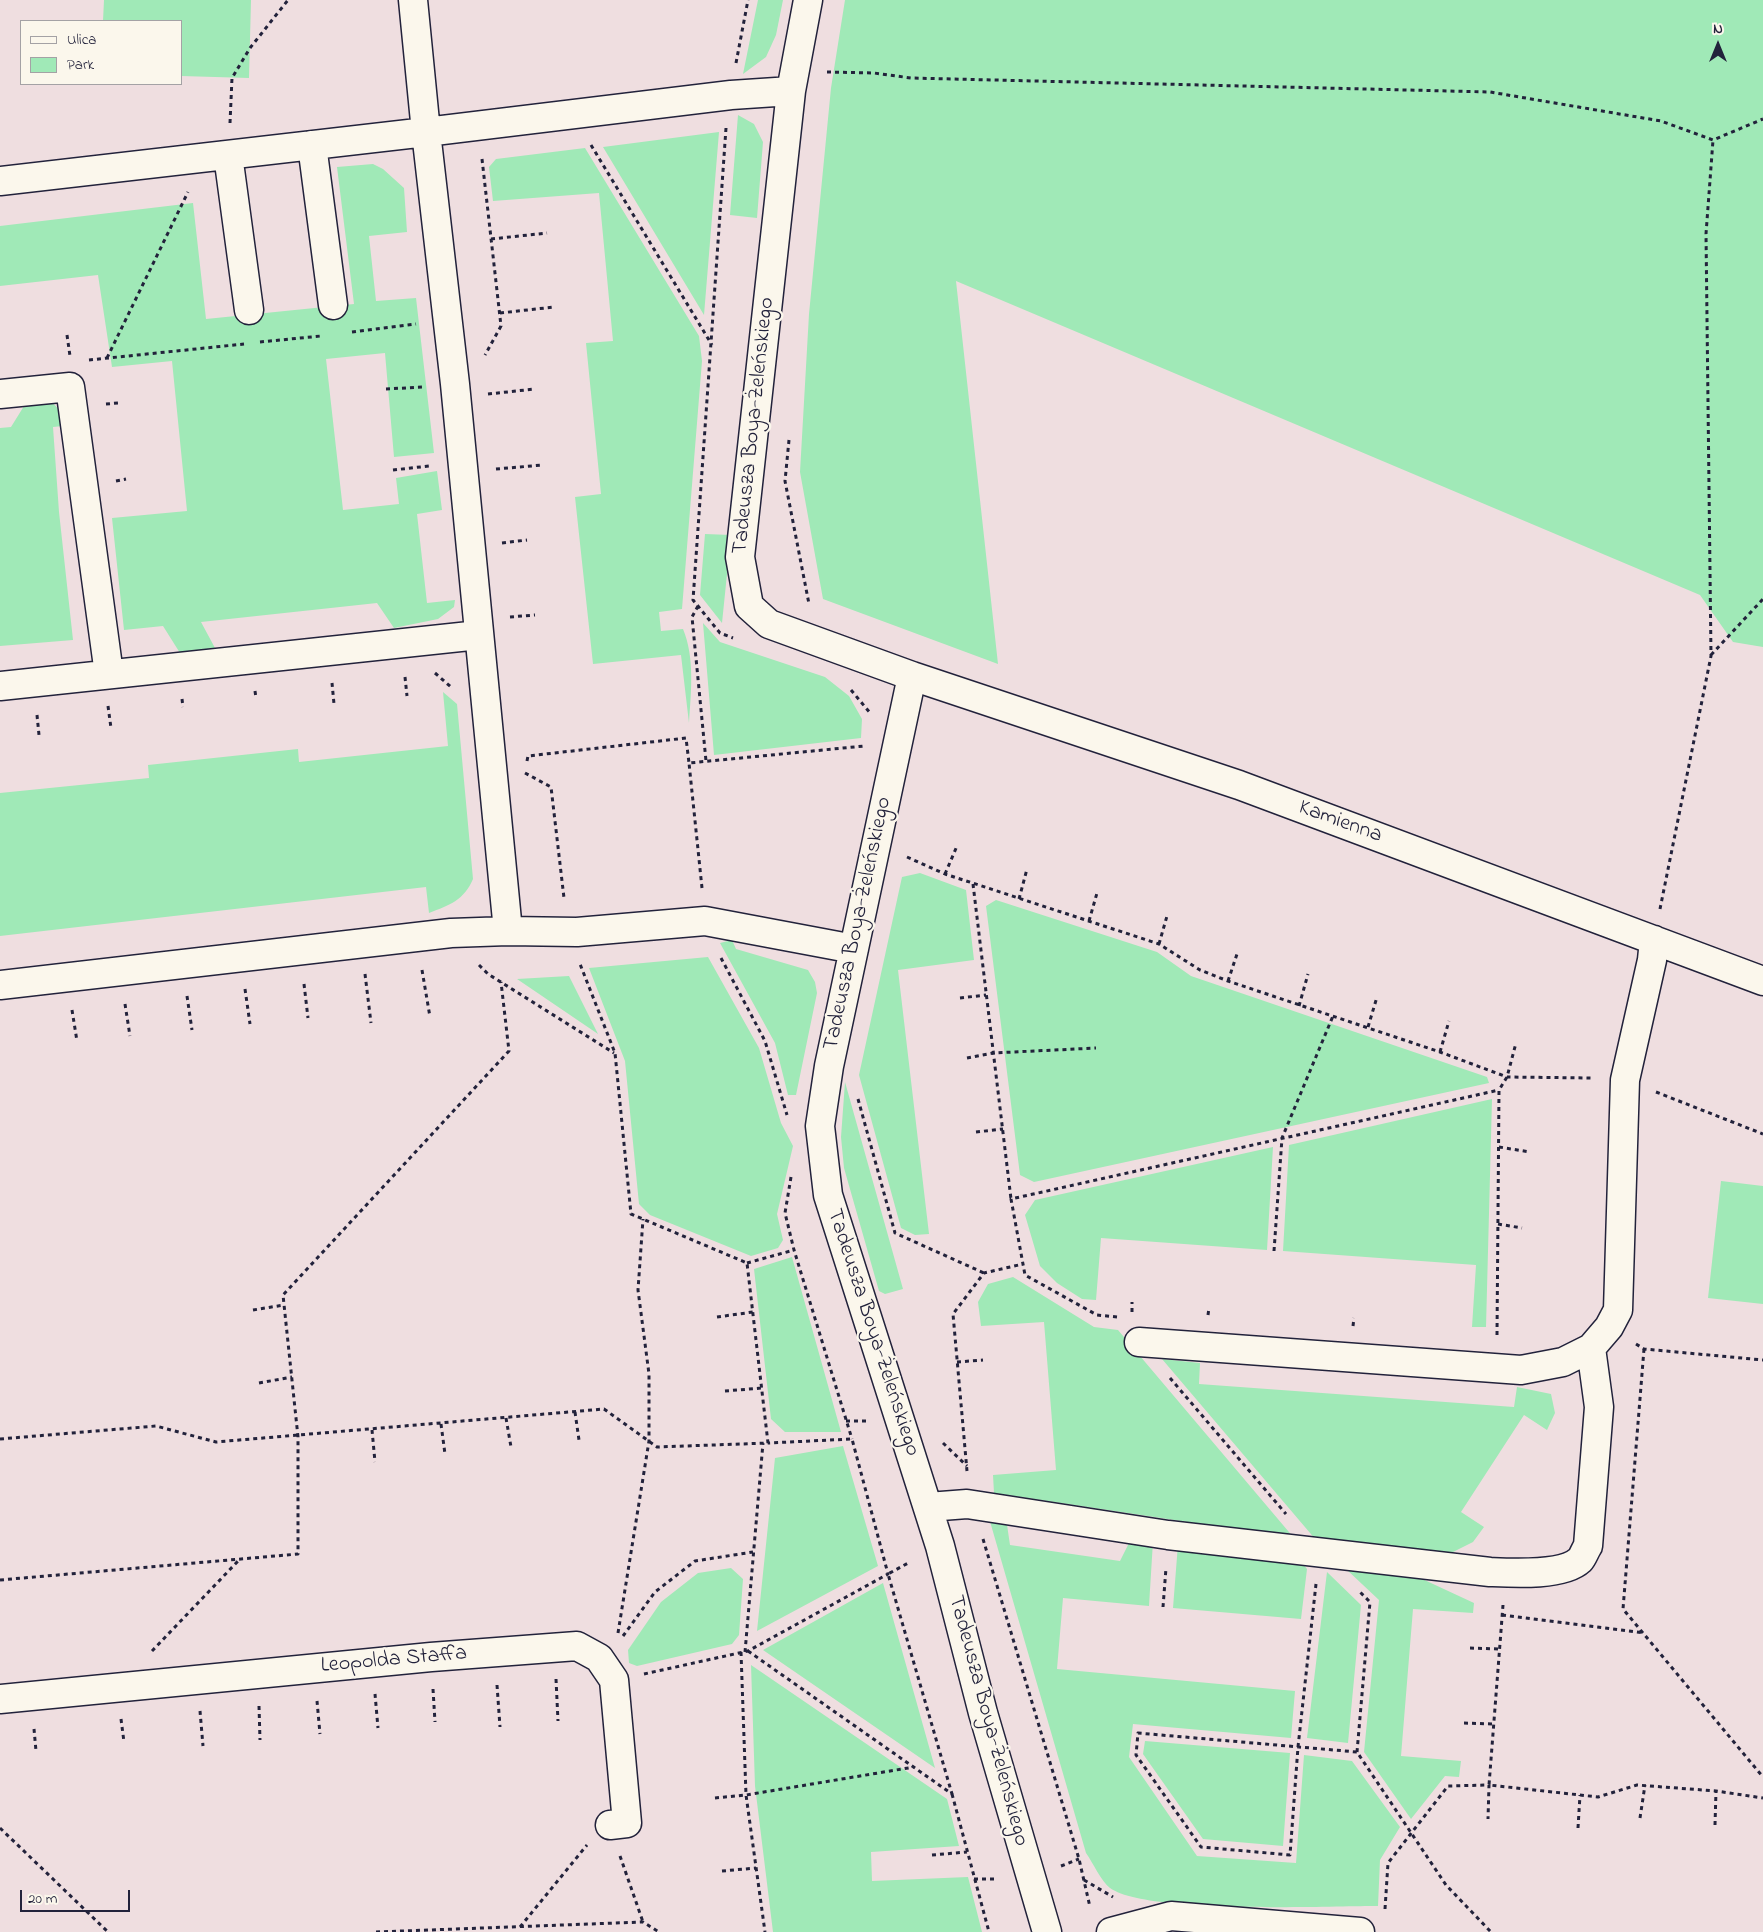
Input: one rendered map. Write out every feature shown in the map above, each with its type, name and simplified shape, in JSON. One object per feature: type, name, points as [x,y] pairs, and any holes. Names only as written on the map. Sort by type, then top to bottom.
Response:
[{"type":"street","points":[[413,0],[455,384],[508,931]]},
{"type":"street","name":"Tadeusza Boya-Żeleńskiego","points":[[808,0],[791,91],[740,558],[749,606],[769,624],[912,676],[829,1066],[820,1126],[823,1165],[828,1195],[940,1546],[983,1713],[1047,1932]]},
{"type":"street","points":[[0,182],[229,163],[312,145],[730,95],[791,91]]},
{"type":"street","points":[[312,145],[333,305]]},
{"type":"street","points":[[229,163],[249,310]]},
{"type":"street","points":[[0,394],[70,387],[108,674]]},
{"type":"street","points":[[0,686],[479,635]]},
{"type":"street","name":"Kamienna","points":[[912,676],[1239,786],[1763,981]]},
{"type":"street","points":[[0,985],[451,933],[508,931],[577,932],[705,921],[854,949]]},
{"type":"street","points":[[1139,1342],[1520,1370],[1563,1362],[1591,1348],[1609,1327],[1618,1310],[1626,1080],[1652,960],[1654,940]]},
{"type":"street","points":[[928,1507],[973,1505],[1168,1535],[1319,1554],[1506,1572],[1560,1569],[1580,1560],[1588,1546],[1599,1407],[1591,1348]]},
{"type":"street","name":"Leopolda Staffa","points":[[0,1699],[431,1657],[577,1646],[599,1658],[614,1680],[627,1823],[610,1825]]},
{"type":"street","points":[[1102,1923],[1171,1916],[1360,1932]]},
{"type":"path","points":[[231,126],[232,78],[250,48],[288,0]]},
{"type":"path","points":[[822,72],[874,73],[911,78],[1490,92],[1661,121],[1713,140],[1763,119]]},
{"type":"path","points":[[455,384],[470,382],[501,326],[478,125]]},
{"type":"path","points":[[587,138],[712,345]]},
{"type":"path","points":[[1654,940],[1711,656],[1706,234],[1713,140]]},
{"type":"path","points":[[107,358],[195,176],[229,163]]},
{"type":"path","points":[[491,239],[547,232]]},
{"type":"path","points":[[500,313],[554,307]]},
{"type":"path","points":[[67,335],[70,361]]},
{"type":"path","points":[[482,395],[535,389]]},
{"type":"path","points":[[789,432],[785,481],[811,610]]},
{"type":"path","points":[[489,470],[543,465]]},
{"type":"path","points":[[499,543],[527,540]]},
{"type":"path","points":[[1711,656],[1763,599]]},
{"type":"path","points":[[698,606],[692,617],[706,761]]},
{"type":"path","points":[[332,678],[334,704]]},
{"type":"path","points":[[523,772],[528,756],[686,738],[705,921],[710,938],[764,1042],[781,1100],[791,1124]]},
{"type":"path","points":[[689,763],[864,746]]},
{"type":"path","points":[[516,774],[523,772],[551,787],[565,909],[577,932],[580,969],[615,1053],[630,1214],[747,1263],[794,1250]]},
{"type":"path","points":[[875,843],[945,874],[973,884],[1159,944],[1200,970],[1299,1006],[1440,1052],[1507,1077],[1626,1080],[1763,1134]]},
{"type":"path","points":[[945,874],[957,846]]},
{"type":"path","points":[[1019,899],[1027,869]]},
{"type":"path","points":[[973,884],[1011,1199],[1025,1275],[1097,1315],[1131,1318],[1131,1333],[1287,1516]]},
{"type":"path","points":[[1089,921],[1097,893]]},
{"type":"path","points":[[1159,944],[1167,916]]},
{"type":"path","points":[[451,933],[488,974],[615,1053]]},
{"type":"path","points":[[1228,980],[1238,951]]},
{"type":"path","points":[[421,966],[430,1017]]},
{"type":"path","points":[[364,971],[371,1023]]},
{"type":"path","points":[[1299,1006],[1308,974]]},
{"type":"path","points":[[304,978],[308,1018]]},
{"type":"path","points":[[0,1580],[298,1554],[298,1436],[283,1295],[509,1051],[501,982]]},
{"type":"path","points":[[245,986],[250,1024]]},
{"type":"path","points":[[186,993],[192,1030]]},
{"type":"path","points":[[960,998],[986,994]]},
{"type":"path","points":[[1368,1028],[1377,997]]},
{"type":"path","points":[[124,1001],[130,1036]]},
{"type":"path","points":[[71,1006],[77,1042]]},
{"type":"path","points":[[1274,1251],[1282,1138],[1333,1016]]},
{"type":"path","points":[[1440,1052],[1449,1021]]},
{"type":"path","points":[[1497,1345],[1499,1090],[1507,1077],[1516,1043]]},
{"type":"path","points":[[967,1058],[993,1053],[1096,1048]]},
{"type":"path","points":[[1011,1199],[1499,1090]]},
{"type":"path","points":[[976,1132],[1003,1129]]},
{"type":"path","points":[[1499,1147],[1530,1152]]},
{"type":"path","points":[[643,1220],[638,1290],[649,1374],[649,1441],[617,1644],[614,1680],[745,1652],[940,1546]]},
{"type":"path","points":[[1498,1224],[1522,1228]]},
{"type":"path","points":[[747,1263],[768,1443]]},
{"type":"path","points":[[1023,1264],[984,1272],[953,1314],[967,1466],[973,1505],[1076,1850],[1102,1923]]},
{"type":"path","points":[[254,1310],[284,1305]]},
{"type":"path","points":[[717,1317],[753,1312]]},
{"type":"path","points":[[1609,1327],[1644,1349],[1763,1360]]},
{"type":"path","points":[[1644,1349],[1623,1609],[1645,1633],[1763,1777]]},
{"type":"path","points":[[957,1362],[984,1360]]},
{"type":"path","points":[[259,1383],[292,1377]]},
{"type":"path","points":[[724,1391],[762,1388]]},
{"type":"path","points":[[0,1439],[156,1426],[216,1442],[604,1409],[657,1448],[852,1439],[888,1574],[952,1794],[988,1932]]},
{"type":"path","points":[[575,1412],[579,1440]]},
{"type":"path","points":[[506,1418],[510,1448]]},
{"type":"path","points":[[441,1424],[445,1454]]},
{"type":"path","points":[[372,1430],[375,1462]]},
{"type":"path","points":[[763,1443],[745,1652],[746,1795],[765,1932]]},
{"type":"path","points":[[1163,1607],[1168,1535]]},
{"type":"path","points":[[617,1644],[655,1592],[695,1562],[753,1552]]},
{"type":"path","points":[[1319,1554],[1298,1747],[1290,1855],[1201,1847],[1136,1755],[1138,1733],[1298,1747],[1357,1752]]},
{"type":"path","points":[[124,1742],[119,1687],[178,1621],[240,1559]]},
{"type":"path","points":[[1488,1819],[1493,1724],[1506,1572]]},
{"type":"path","points":[[1358,1590],[1370,1602],[1357,1752],[1446,1885],[1491,1932]]},
{"type":"path","points":[[1502,1615],[1645,1633]]},
{"type":"path","points":[[1470,1648],[1499,1649]]},
{"type":"path","points":[[745,1652],[952,1794]]},
{"type":"path","points":[[556,1678],[558,1721]]},
{"type":"path","points":[[497,1681],[500,1727]]},
{"type":"path","points":[[374,1686],[378,1728]]},
{"type":"path","points":[[433,1687],[435,1722]]},
{"type":"path","points":[[258,1697],[260,1740]]},
{"type":"path","points":[[317,1699],[320,1734]]},
{"type":"path","points":[[199,1703],[203,1746]]},
{"type":"path","points":[[33,1721],[36,1751]]},
{"type":"path","points":[[1464,1723],[1493,1724]]},
{"type":"path","points":[[715,1798],[746,1795],[914,1767]]},
{"type":"path","points":[[1384,1912],[1388,1863],[1448,1786],[1489,1785],[1598,1797],[1637,1785],[1646,1785],[1716,1791],[1763,1798]]},
{"type":"path","points":[[1640,1818],[1646,1785]]},
{"type":"path","points":[[1715,1826],[1716,1791]]},
{"type":"path","points":[[1578,1828],[1580,1795]]},
{"type":"path","points":[[520,1927],[589,1841],[610,1825],[643,1922]]},
{"type":"path","points":[[0,1828],[108,1932]]},
{"type":"path","points":[[932,1855],[967,1852]]},
{"type":"path","points":[[722,1871],[756,1868]]},
{"type":"path","points":[[376,1932],[643,1922],[659,1932]]},
{"type":"green space","points":[[104,0],[251,0],[249,78],[182,76],[182,20],[103,20]]},
{"type":"green space","points":[[758,0],[783,0],[776,35],[766,57],[743,74]]},
{"type":"green space","points":[[845,0],[1763,0],[1763,647],[1733,642],[1700,595],[956,281],[998,664],[823,599],[800,472],[809,314],[831,88]]},
{"type":"green space","points":[[738,115],[754,124],[763,142],[757,218],[730,215]]},
{"type":"green space","points":[[719,132],[704,315],[603,147]]},
{"type":"green space","points":[[585,148],[699,336],[702,361],[682,609],[659,612],[661,631],[683,629],[687,640],[691,663],[689,723],[681,655],[593,664],[575,497],[601,494],[586,343],[613,341],[599,193],[493,201],[489,167],[496,159]]},
{"type":"green space","points":[[373,164],[383,169],[404,188],[407,232],[369,236],[376,301],[416,298],[434,453],[394,457],[385,353],[326,359],[343,510],[399,504],[396,478],[437,471],[442,510],[417,514],[427,603],[455,600],[454,607],[438,619],[394,628],[377,603],[201,622],[215,648],[180,653],[163,626],[124,630],[112,518],[187,511],[172,361],[112,367],[98,275],[0,286],[0,226],[193,203],[206,319],[354,304],[337,167]]},
{"type":"green space","points":[[43,396],[58,408],[63,426],[53,427],[59,512],[73,640],[0,646],[0,428],[11,427],[29,398]]},
{"type":"green space","points":[[705,534],[731,535],[722,623],[700,595]]},
{"type":"green space","points":[[703,623],[720,642],[825,677],[849,696],[862,719],[861,738],[714,755]]},
{"type":"green space","points":[[443,692],[457,704],[473,879],[465,892],[456,901],[429,913],[426,887],[0,936],[0,793],[149,778],[148,765],[298,749],[299,762],[448,746]]},
{"type":"green space","points":[[920,873],[966,890],[974,960],[898,970],[929,1234],[915,1235],[901,1228],[859,1075],[902,877]]},
{"type":"green space","points":[[996,900],[1157,952],[1191,976],[1487,1077],[1489,1083],[1034,1182],[1020,1175],[986,906]]},
{"type":"green space","points":[[732,940],[736,949],[808,970],[815,982],[817,993],[796,1095],[788,1095],[775,1043],[720,943]]},
{"type":"green space","points":[[708,957],[759,1048],[781,1123],[793,1146],[777,1214],[783,1240],[778,1248],[751,1256],[650,1215],[639,1204],[625,1061],[589,968]]},
{"type":"green space","points":[[569,976],[598,1034],[517,979]]},
{"type":"green space","points":[[845,1082],[903,1289],[885,1294],[879,1291],[844,1168],[841,1137]]},
{"type":"green space","points":[[1492,1099],[1486,1327],[1472,1327],[1476,1265],[1283,1251],[1289,1145]]},
{"type":"green space","points":[[1273,1147],[1267,1250],[1101,1238],[1096,1300],[1082,1299],[1057,1283],[1040,1266],[1025,1215],[1035,1200]]},
{"type":"green space","points":[[1721,1181],[1763,1186],[1763,1304],[1708,1298]]},
{"type":"green space","points":[[792,1257],[841,1432],[785,1432],[771,1419],[754,1269]]},
{"type":"green space","points":[[1013,1277],[1094,1327],[1118,1330],[1294,1538],[994,1493],[993,1475],[1056,1470],[1044,1322],[981,1326],[978,1302],[988,1284]]},
{"type":"green space","points":[[1162,1359],[1200,1363],[1199,1384],[1514,1407],[1517,1387],[1551,1394],[1555,1413],[1547,1430],[1524,1415],[1461,1512],[1484,1527],[1473,1542],[1443,1557],[1316,1540]]},
{"type":"green space","points":[[843,1446],[878,1566],[757,1631],[775,1458]]},
{"type":"green space","points":[[989,1518],[1006,1518],[1010,1545],[1120,1561],[1133,1535],[1153,1541],[1149,1606],[1063,1598],[1057,1669],[1295,1691],[1291,1738],[1133,1724],[1129,1757],[1197,1856],[1296,1863],[1304,1755],[1352,1761],[1400,1827],[1380,1860],[1378,1906],[1238,1907],[1197,1905],[1160,1902],[1130,1896],[1110,1888],[1086,1853]]},
{"type":"green space","points":[[1178,1544],[1298,1558],[1307,1569],[1301,1619],[1173,1608]]},
{"type":"green space","points":[[731,1568],[743,1579],[739,1635],[732,1644],[637,1666],[629,1663],[628,1650],[661,1602],[698,1573]]},
{"type":"green space","points":[[1346,1569],[1418,1577],[1474,1603],[1473,1613],[1413,1609],[1401,1756],[1461,1761],[1459,1777],[1445,1776],[1411,1819],[1364,1752],[1379,1600]]},
{"type":"green space","points":[[1327,1572],[1361,1605],[1348,1743],[1307,1738]]},
{"type":"green space","points":[[883,1583],[935,1768],[763,1650]]},
{"type":"green space","points":[[751,1665],[947,1799],[959,1846],[871,1852],[872,1881],[968,1877],[982,1932],[773,1932],[755,1786]]},
{"type":"green space","points":[[1145,1741],[1290,1753],[1283,1846],[1203,1839],[1143,1754]]}]
